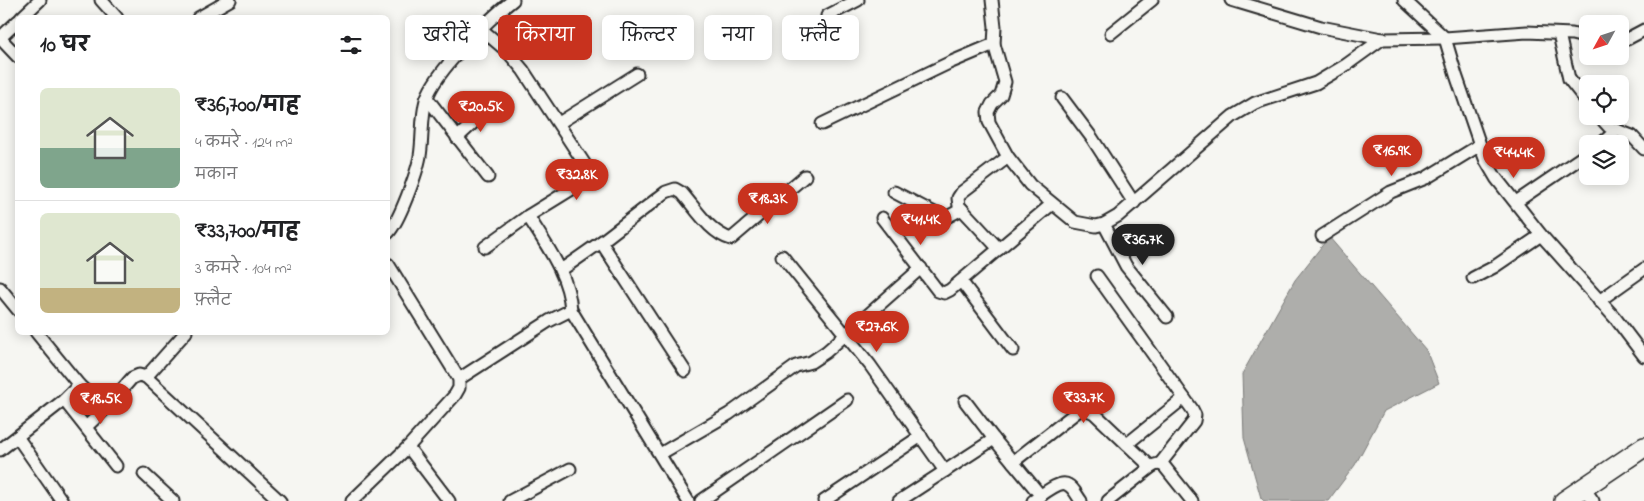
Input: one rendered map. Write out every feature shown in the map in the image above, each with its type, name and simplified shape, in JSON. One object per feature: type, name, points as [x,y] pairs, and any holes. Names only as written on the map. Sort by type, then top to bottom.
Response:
[{"type":"main road","points":[[1564,501],[1588,494],[1644,448]]},
{"type":"street","points":[[25,15],[40,0]]},
{"type":"street","points":[[101,0],[114,15]]},
{"type":"street","points":[[203,15],[230,0]]},
{"type":"street","points":[[488,21],[513,0]]},
{"type":"street","points":[[829,15],[858,0]]},
{"type":"street","points":[[992,0],[994,44],[1005,82],[1001,95],[992,104],[988,112],[997,137],[1008,157],[1030,185],[1075,222],[1088,226],[1111,221],[1232,116],[1255,103],[1316,83],[1346,65],[1382,39]]},
{"type":"street","points":[[1111,33],[1152,0]]},
{"type":"street","points":[[1231,0],[1321,27],[1382,39],[1445,38],[1527,32],[1579,37]]},
{"type":"street","points":[[1404,0],[1445,38],[1480,145],[1486,161],[1496,178],[1541,235],[1616,319],[1644,356]]},
{"type":"street","points":[[15,24],[0,38],[15,54]]},
{"type":"street","points":[[1629,38],[1644,30]]},
{"type":"street","points":[[1559,34],[1569,79],[1579,93]]},
{"type":"street","points":[[485,247],[528,216],[575,187],[584,180],[587,174],[586,166],[512,57],[488,35]]},
{"type":"street","points":[[822,124],[949,63],[994,44]]},
{"type":"street","points":[[390,230],[400,216],[420,158],[426,98],[439,75],[452,60]]},
{"type":"street","points":[[559,124],[637,74]]},
{"type":"street","points":[[426,98],[488,177]]},
{"type":"street","points":[[1062,98],[1092,138],[1134,203]]},
{"type":"street","points":[[457,138],[487,110]]},
{"type":"street","points":[[1607,125],[1632,136],[1644,149]]},
{"type":"street","points":[[1612,135],[1617,130]]},
{"type":"street","points":[[1322,236],[1391,192],[1426,178],[1480,145]]},
{"type":"street","points":[[999,249],[959,206],[958,198],[962,192],[1008,157]]},
{"type":"street","points":[[1516,202],[1579,159]]},
{"type":"street","points":[[561,270],[666,192],[675,189],[682,193],[714,230],[722,236],[731,239],[805,176]]},
{"type":"street","points":[[894,192],[940,216],[947,217],[962,208]]},
{"type":"street","points":[[882,218],[938,291],[944,293],[961,281],[1052,204]]},
{"type":"street","points":[[528,216],[561,270],[570,297],[571,310],[688,501]]},
{"type":"street","points":[[1104,224],[1126,266],[1168,317]]},
{"type":"street","points":[[1473,278],[1494,267],[1541,235]]},
{"type":"street","points":[[601,242],[685,371]]},
{"type":"street","points":[[782,256],[846,333],[946,471]]},
{"type":"street","points":[[390,267],[460,379]]},
{"type":"street","points":[[660,454],[729,414],[796,366],[810,362],[826,352],[921,268]]},
{"type":"street","points":[[1599,301],[1644,269]]},
{"type":"street","points":[[1097,276],[1195,415],[1194,421],[1156,465],[1108,501]]},
{"type":"street","points":[[961,281],[1013,350]]},
{"type":"street","points":[[0,288],[15,303]]},
{"type":"street","points":[[352,501],[408,447],[455,395],[460,379],[549,321],[571,310]]},
{"type":"street","points":[[38,335],[79,385],[105,409]]},
{"type":"street","points":[[146,377],[183,335]]},
{"type":"street","points":[[86,427],[105,409],[132,378],[139,375],[146,377],[280,501]]},
{"type":"street","points":[[0,450],[18,438],[79,385]]},
{"type":"street","points":[[1127,444],[1184,398]]},
{"type":"street","points":[[64,400],[116,466]]},
{"type":"street","points":[[701,501],[847,400]]},
{"type":"street","points":[[965,401],[1013,462],[1037,498],[1060,483],[1066,483],[1081,501]]},
{"type":"street","points":[[1013,462],[1078,411],[1086,409],[1094,413],[1127,444],[1156,465],[1164,466],[1190,497],[1178,501]]},
{"type":"street","points":[[824,501],[921,436]]},
{"type":"street","points":[[18,438],[62,501]]},
{"type":"street","points":[[906,499],[994,439]]},
{"type":"street","points":[[408,447],[449,501]]},
{"type":"street","points":[[510,501],[570,469]]},
{"type":"street","points":[[144,474],[173,501]]},
{"type":"shaded area","points":[[1329,237],[1426,350],[1439,383],[1384,411],[1355,465],[1328,501],[1264,501],[1261,498],[1244,438],[1242,374],[1295,280]]}]
